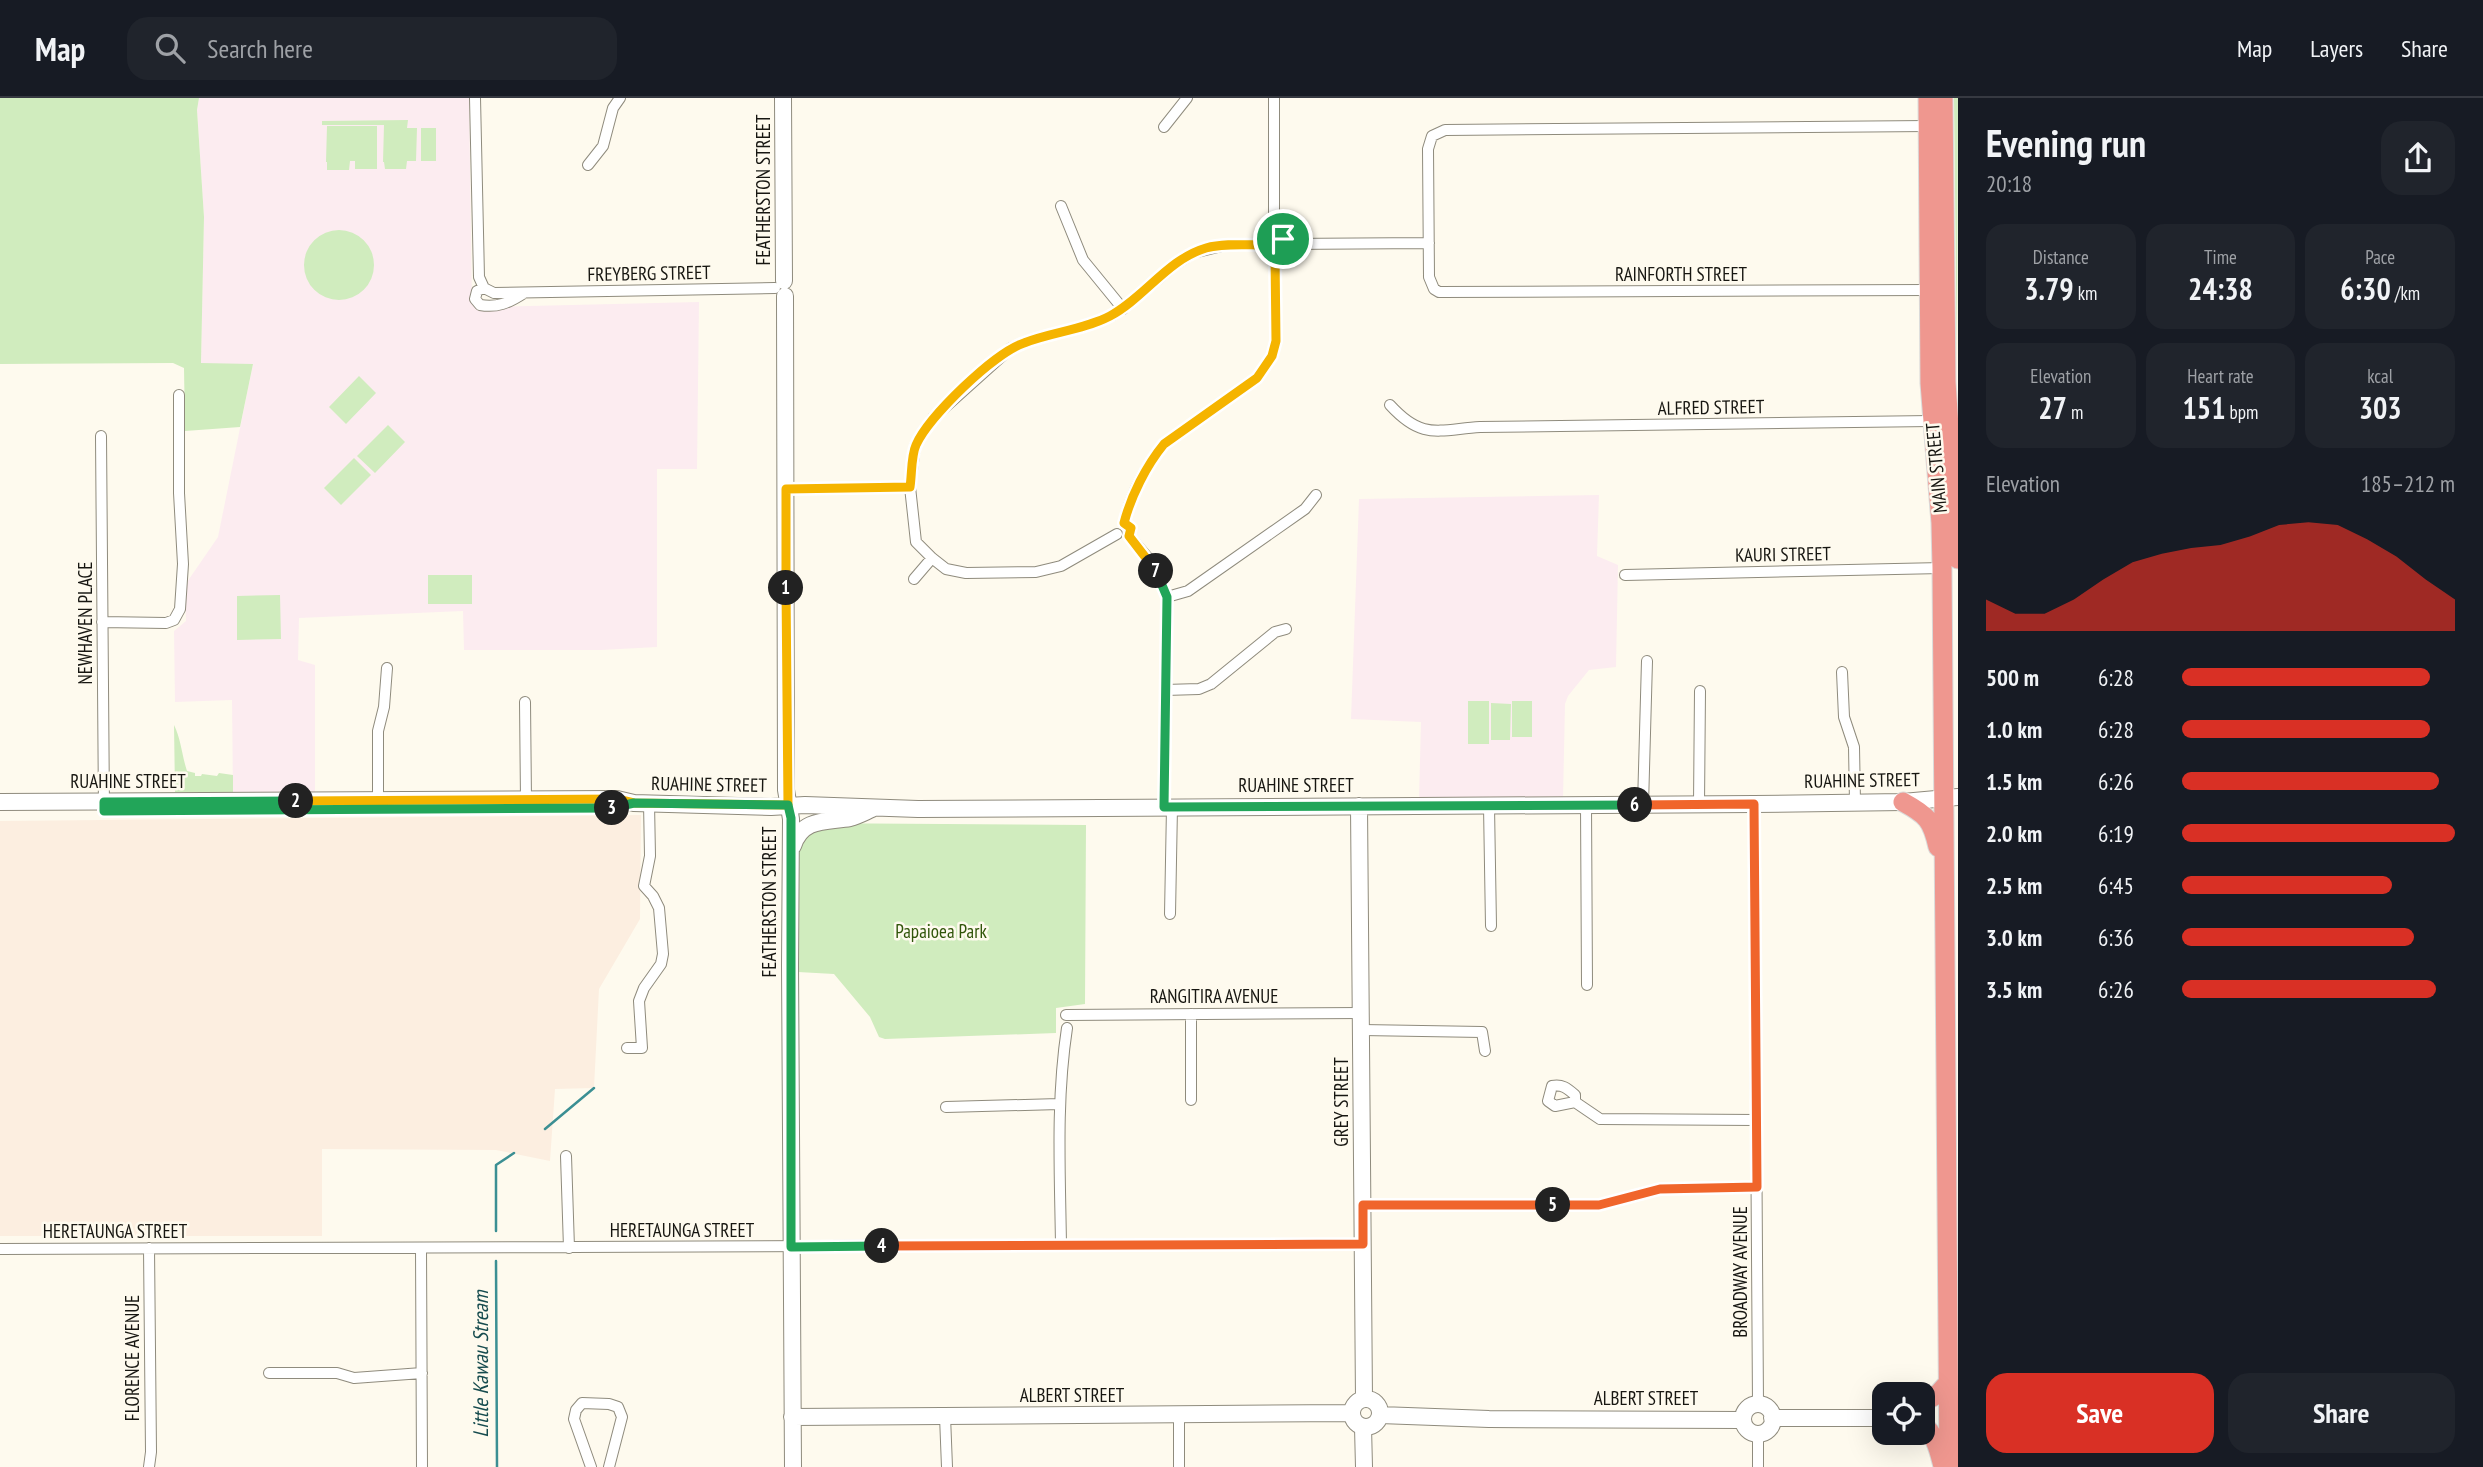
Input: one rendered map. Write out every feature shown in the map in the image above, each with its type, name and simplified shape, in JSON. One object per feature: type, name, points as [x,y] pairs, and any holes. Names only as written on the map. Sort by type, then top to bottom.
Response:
[{"type":"highway","name":"MAIN STREET","points":[[1928,98],[1929,290],[1945,382],[1931,421],[1940,512],[1950,563]]},
{"type":"highway","name":"MAIN STREET","points":[[1943,98],[1951,798],[1944,876],[1947,1384],[1954,1416],[1949,1467]]},
{"type":"highway","points":[[1903,802],[1923,813],[1933,826],[1944,876]]},
{"type":"highway","points":[[1935,1396],[1947,1384]]},
{"type":"highway","points":[[1935,1441],[1943,1467]]},
{"type":"main road","name":"FEATHERSTON STREET","points":[[783,98],[782,289],[788,805],[791,818],[793,1467]]},
{"type":"main road","name":"RUAHINE STREET","points":[[378,805],[617,799],[642,803],[876,807],[1489,806],[1903,802],[1951,798]]},
{"type":"main road","name":"RUAHINE STREET","points":[[0,802],[104,806],[617,808],[642,803]]},
{"type":"main road","name":"RUAHINE STREET","points":[[0,811],[104,806]]},
{"type":"main road","name":"GREY STREET","points":[[1359,806],[1364,1399]]},
{"type":"main road","points":[[791,852],[802,830],[812,823],[853,817],[876,807]]},
{"type":"main road","points":[[1364,1399],[1375,1402],[1380,1408],[1376,1424],[1363,1427],[1355,1423],[1352,1413],[1355,1404],[1364,1399]]},
{"type":"main road","points":[[1758,1404],[1769,1410],[1772,1418],[1770,1427],[1758,1434],[1746,1428],[1743,1420],[1746,1410],[1758,1404]]},
{"type":"main road","name":"ALBERT STREET","points":[[792,1417],[1352,1413]]},
{"type":"main road","name":"ALBERT STREET","points":[[1380,1415],[1489,1419],[1743,1420]]},
{"type":"main road","points":[[1935,1418],[1954,1416]]},
{"type":"main road","points":[[1772,1418],[1872,1417]]},
{"type":"main road","points":[[1363,1427],[1364,1467]]},
{"type":"street","name":"FREYBERG STREET","points":[[475,98],[480,277],[484,288],[494,293],[782,289]]},
{"type":"street","points":[[588,165],[603,146],[613,108],[620,98]]},
{"type":"street","points":[[1164,127],[1188,98]]},
{"type":"street","points":[[1274,98],[1275,235]]},
{"type":"street","points":[[1285,244],[1429,243],[1428,149],[1432,136],[1445,130],[1928,127]]},
{"type":"street","points":[[1061,206],[1083,260],[1123,309]]},
{"type":"street","points":[[1275,235],[1283,239],[1285,244],[1281,253],[1275,255],[1268,253],[1264,245],[1269,237],[1275,235]]},
{"type":"street","name":"RAINFORTH STREET","points":[[1429,243],[1429,277],[1434,289],[1447,293],[1929,290]]},
{"type":"street","points":[[1123,535],[1061,566],[1035,572],[966,573],[946,569],[916,542],[910,487],[915,446],[933,418],[1001,356],[1021,344],[1091,324],[1123,309],[1173,266],[1193,253],[1226,245],[1264,245]]},
{"type":"street","points":[[1170,914],[1165,690],[1167,597],[1154,565],[1117,527],[1124,523],[1129,505],[1146,471],[1164,444],[1257,378],[1266,367],[1276,341],[1275,255]]},
{"type":"street","name":"FREYBERG STREET","points":[[484,288],[477,291],[475,299],[480,305],[492,307],[512,301],[524,293]]},
{"type":"street","points":[[102,622],[166,623],[174,620],[179,613],[183,564],[179,493],[179,395]]},
{"type":"street","name":"ALFRED STREET","points":[[1390,405],[1409,424],[1421,429],[1931,421]]},
{"type":"street","name":"NEWHAVEN PLACE","points":[[101,436],[104,806]]},
{"type":"street","points":[[786,489],[910,487]]},
{"type":"street","points":[[1167,597],[1188,592],[1305,509],[1317,495]]},
{"type":"street","points":[[914,579],[932,558]]},
{"type":"street","name":"KAURI STREET","points":[[1625,575],[1950,563]]},
{"type":"street","points":[[1165,690],[1199,689],[1211,684],[1275,632],[1286,629]]},
{"type":"street","points":[[1643,805],[1647,661]]},
{"type":"street","points":[[378,805],[378,731],[384,706],[387,668]]},
{"type":"street","points":[[1842,672],[1844,717],[1854,747],[1854,802]]},
{"type":"street","points":[[1699,804],[1700,691]]},
{"type":"street","points":[[525,702],[526,800]]},
{"type":"street","points":[[627,1048],[642,1048],[639,1001],[644,988],[661,964],[663,954],[659,908],[645,886],[650,856],[642,803]]},
{"type":"street","name":"BROADWAY AVENUE","points":[[1754,804],[1758,1404]]},
{"type":"street","points":[[1586,805],[1587,985]]},
{"type":"street","points":[[1489,806],[1491,926]]},
{"type":"street","points":[[1191,1100],[1192,1014]]},
{"type":"street","name":"RANGITIRA AVENUE","points":[[1066,1015],[1192,1014],[1362,1022],[1482,1032],[1485,1051]]},
{"type":"street","points":[[1061,1245],[1059,1104],[1067,1028]]},
{"type":"street","points":[[1575,1101],[1600,1119],[1756,1120]]},
{"type":"street","points":[[946,1107],[1059,1104]]},
{"type":"street","points":[[566,1156],[569,1248]]},
{"type":"street","points":[[1363,1205],[1599,1205],[1660,1189],[1757,1187]]},
{"type":"street","name":"HERETAUNGA STREET","points":[[0,1249],[1363,1244]]},
{"type":"street","name":"FLORENCE AVENUE","points":[[149,1248],[149,1467]]},
{"type":"street","points":[[421,1248],[422,1467]]},
{"type":"street","points":[[269,1373],[337,1373],[354,1378],[422,1373]]},
{"type":"street","points":[[592,1467],[574,1419],[576,1410],[582,1403],[618,1407],[622,1417],[609,1467]]},
{"type":"street","points":[[945,1416],[947,1467]]},
{"type":"street","points":[[1179,1416],[1180,1467]]},
{"type":"street","points":[[1758,1434],[1758,1467]]},
{"type":"shaded area","points":[[199,98],[469,98],[472,304],[492,307],[699,302],[697,469],[657,469],[657,647],[601,650],[464,650],[463,611],[299,618],[298,660],[315,665],[315,793],[233,793],[232,700],[175,702],[174,631],[186,621],[185,585],[218,537],[253,364],[201,364],[204,217],[197,110]]},
{"type":"shaded area","points":[[1599,495],[1597,556],[1618,565],[1616,667],[1589,670],[1568,696],[1565,704],[1563,799],[1419,799],[1421,722],[1351,719],[1359,499]]},
{"type":"shaded area","points":[[641,815],[640,919],[599,989],[594,1088],[555,1089],[550,1161],[496,1150],[322,1149],[322,1236],[0,1236],[0,821]]},
{"type":"green space","points":[[0,98],[199,98],[197,110],[204,217],[201,363],[253,364],[240,427],[185,431],[184,368],[173,363],[0,364]]},
{"type":"green space","points":[[1954,98],[1958,98],[1957,373]]},
{"type":"green space","points":[[408,120],[407,128],[417,128],[416,161],[407,161],[406,169],[385,169],[384,125],[322,125],[322,121]]},
{"type":"green space","points":[[327,126],[377,126],[377,169],[355,169],[355,161],[350,161],[349,170],[327,170]]},
{"type":"green space","points":[[421,128],[436,128],[436,161],[421,161]]},
{"type":"green space","points":[[339,230],[364,240],[374,265],[364,290],[339,300],[314,290],[304,265],[314,240]]},
{"type":"green space","points":[[359,376],[376,393],[346,424],[329,407]]},
{"type":"green space","points":[[388,425],[405,442],[375,473],[357,456]]},
{"type":"green space","points":[[354,458],[371,475],[341,505],[324,488]]},
{"type":"green space","points":[[428,575],[472,575],[472,604],[428,604]]},
{"type":"green space","points":[[280,595],[281,639],[237,640],[237,596]]},
{"type":"green space","points":[[1468,701],[1489,701],[1489,744],[1468,744]]},
{"type":"green space","points":[[1512,701],[1532,701],[1532,737],[1512,737]]},
{"type":"green space","points":[[1491,703],[1511,704],[1510,740],[1491,740]]},
{"type":"green space","points":[[174,725],[187,771],[195,773],[195,776],[217,776],[219,773],[233,775],[233,793],[175,792]]},
{"type":"green space","name":"Papaioea Park","points":[[796,823],[1086,825],[1085,1004],[1056,1008],[1056,1033],[885,1039],[879,1037],[870,1017],[834,974],[798,972]]},
{"type":"waterway","points":[[545,1129],[594,1088]]},
{"type":"waterway","points":[[496,1231],[496,1165],[514,1153]]},
{"type":"waterway","name":"Little Kawau Stream","points":[[496,1261],[497,1467]]},
{"type":"route","points":[[1283,239],[1275,235],[1266,239],[1264,245],[1226,245],[1193,253],[1113,315],[1011,348],[933,418],[915,446],[910,487],[786,489],[788,805],[771,807],[634,803],[617,799],[104,802],[104,811],[617,808],[634,803],[718,805],[771,807],[775,806],[788,805],[791,818],[791,1247],[1363,1244],[1363,1205],[1599,1205],[1660,1189],[1757,1187],[1754,804],[1164,807],[1167,597],[1154,565],[1129,536],[1131,528],[1124,523],[1129,505],[1146,471],[1164,444],[1257,378],[1266,367],[1276,341],[1275,255],[1283,250],[1283,239]]}]
